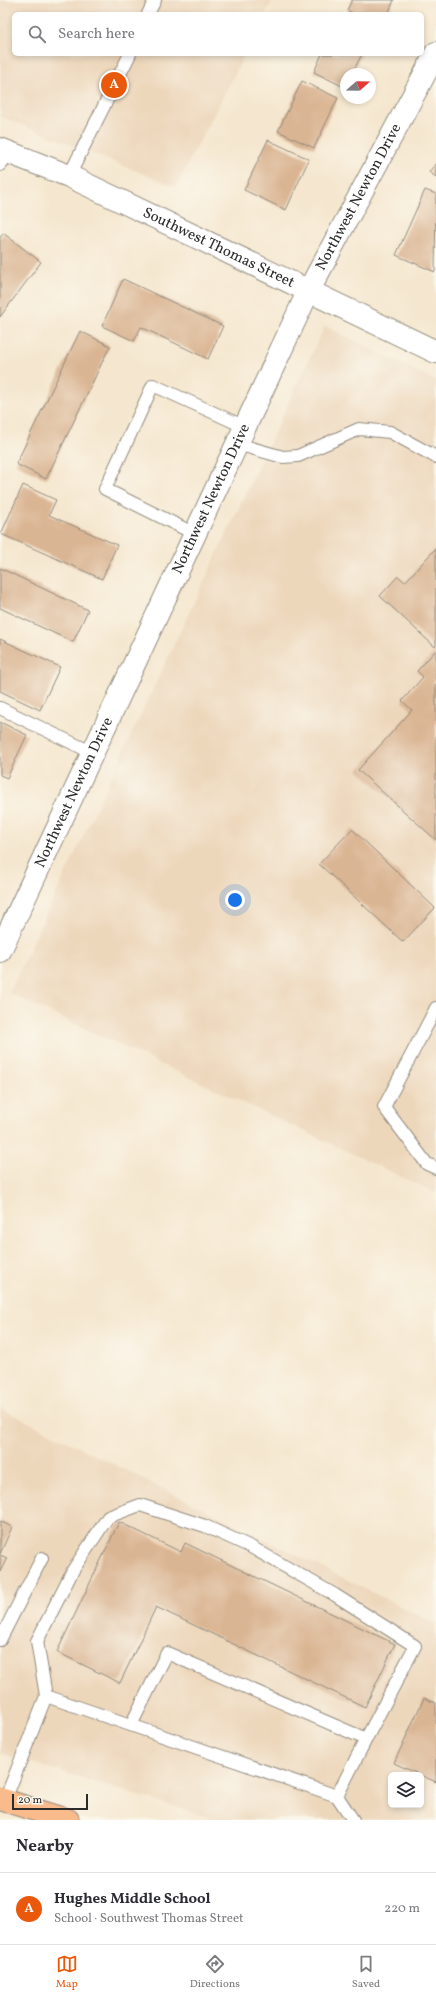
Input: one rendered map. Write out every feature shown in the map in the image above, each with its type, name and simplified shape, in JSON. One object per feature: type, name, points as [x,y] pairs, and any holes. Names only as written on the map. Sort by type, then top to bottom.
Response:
[{"type":"main road","points":[[2,1799],[68,1820]]},
{"type":"street","name":"Northwest Newton Drive","points":[[0,951],[309,290],[436,53]]},
{"type":"street","name":"Southwest Thomas Street","points":[[3,156],[69,176],[436,352]]},
{"type":"lane","points":[[149,12],[155,0]]},
{"type":"lane","points":[[69,176],[129,56]]},
{"type":"lane","points":[[195,534],[105,488],[153,385],[282,457],[298,456],[359,429],[390,432],[436,457]]},
{"type":"lane","points":[[0,708],[93,752]]},
{"type":"lane","points":[[436,1008],[384,1107],[427,1164],[436,1168]]},
{"type":"lane","points":[[2,1799],[46,1696],[37,1641],[73,1570],[108,1517],[140,1505],[205,1526],[251,1547],[335,1595],[415,1646],[337,1796]]},
{"type":"lane","points":[[0,1640],[42,1558]]},
{"type":"lane","points":[[131,1725],[167,1654],[366,1739]]},
{"type":"lane","points":[[46,1696],[337,1796],[353,1820]]},
{"type":"shaded area","points":[[0,0],[273,0],[266,12],[12,12],[12,56],[244,56],[176,187],[0,116]]},
{"type":"shaded area","points":[[325,326],[436,381],[436,1193],[9,993]]},
{"type":"shaded area","points":[[0,1408],[436,1624],[436,1820],[218,1820],[0,1753]]},
{"type":"building","points":[[352,0],[394,0],[389,12],[350,12],[347,10]]},
{"type":"building","points":[[321,56],[361,56],[355,68],[340,68],[340,85],[314,72]]},
{"type":"building","points":[[302,81],[338,98],[314,148],[278,131]]},
{"type":"building","points":[[268,140],[309,159],[286,210],[244,190]]},
{"type":"building","points":[[436,163],[436,177],[429,172]]},
{"type":"building","points":[[425,190],[436,194],[435,272],[396,255]]},
{"type":"building","points":[[3,233],[41,262],[0,317],[0,238]]},
{"type":"building","points":[[123,279],[223,326],[208,359],[141,327],[134,341],[102,326]]},
{"type":"building","points":[[80,331],[110,346],[46,479],[16,464]]},
{"type":"building","points":[[23,485],[56,500],[49,515],[117,545],[102,579],[1,534]]},
{"type":"building","points":[[436,548],[435,647],[380,596],[398,576],[405,582]]},
{"type":"building","points":[[0,568],[88,610],[73,642],[0,608]]},
{"type":"building","points":[[0,639],[60,667],[40,710],[0,691]]},
{"type":"building","points":[[436,650],[436,679],[433,682],[436,685],[436,840],[358,770],[412,710],[402,701],[423,677],[417,671]]},
{"type":"building","points":[[0,722],[27,735],[7,778],[0,775]]},
{"type":"building","points":[[352,829],[435,908],[403,942],[319,864]]},
{"type":"building","points":[[0,1521],[12,1527],[0,1554]]},
{"type":"building","points":[[119,1522],[181,1552],[185,1543],[395,1644],[365,1707],[156,1607],[120,1683],[57,1652]]},
{"type":"building","points":[[0,1555],[7,1558],[0,1572]]},
{"type":"building","points":[[424,1698],[436,1703],[436,1782],[424,1777],[424,1772],[414,1772],[394,1763]]},
{"type":"place","name":"Hughes Middle School","points":[[114,85]]}]
